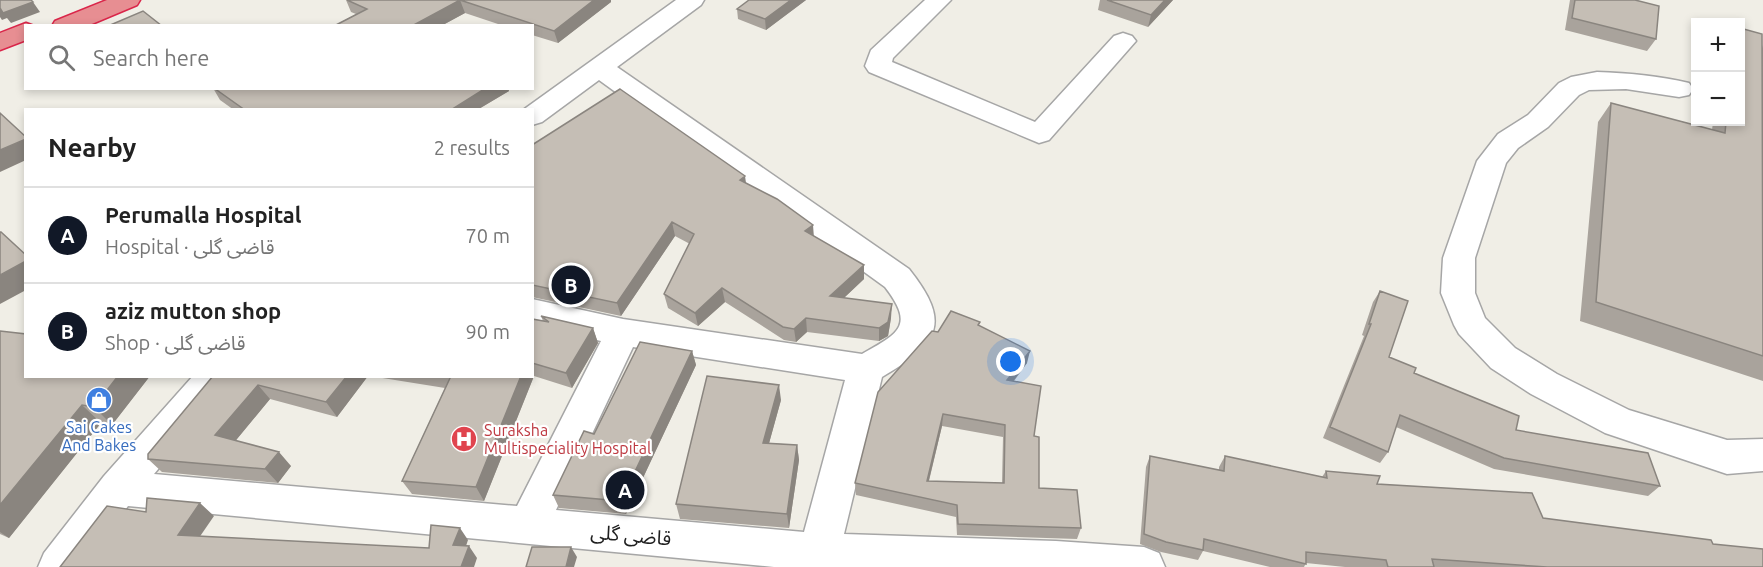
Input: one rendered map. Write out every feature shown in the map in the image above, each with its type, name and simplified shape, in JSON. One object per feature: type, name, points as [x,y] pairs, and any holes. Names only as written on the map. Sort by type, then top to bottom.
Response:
[{"type":"highway","points":[[44,24],[101,0]]},
{"type":"highway","points":[[69,24],[128,0]]},
{"type":"highway","points":[[0,42],[24,32]]},
{"type":"highway","points":[[0,51],[24,42]]},
{"type":"street","points":[[534,115],[692,0]]},
{"type":"street","points":[[939,0],[880,56],[878,66],[1039,134],[1123,41]]},
{"type":"street","points":[[534,312],[623,332],[866,369],[906,346],[917,333],[918,317],[912,295],[897,278],[599,67]]},
{"type":"street","points":[[1679,89],[1626,81],[1597,80],[1581,83],[1569,89],[1538,121],[1508,141],[1492,161],[1459,258],[1458,293],[1471,325],[1503,358],[1544,384],[1618,422],[1727,457],[1763,455]]},
{"type":"street","points":[[528,525],[623,332]]},
{"type":"street","points":[[817,560],[866,369]]},
{"type":"street","points":[[59,567],[118,488],[213,378]]},
{"type":"street","name":"قاضی گلی","points":[[118,488],[528,525],[817,560],[1056,560],[1144,567]]},
{"type":"building","points":[[0,0],[31,0],[33,2],[3,13]]},
{"type":"building","points":[[347,0],[460,0],[416,24],[338,24],[367,9]]},
{"type":"building","points":[[460,0],[594,0],[554,31]]},
{"type":"building","points":[[749,0],[791,0],[765,19],[737,9]]},
{"type":"building","points":[[1107,0],[1165,0],[1151,15]]},
{"type":"building","points":[[1575,0],[1635,0],[1659,6],[1656,39],[1572,18]]},
{"type":"building","points":[[143,11],[159,24],[113,24]]},
{"type":"building","points":[[1745,29],[1762,34],[1763,356],[1596,302],[1611,103],[1691,124],[1691,126],[1725,133],[1726,126],[1745,126]]},
{"type":"building","points":[[620,89],[745,176],[740,180],[777,199],[813,225],[805,231],[864,265],[830,296],[892,304],[888,322],[879,328],[806,318],[794,329],[783,327],[722,288],[695,313],[664,294],[694,234],[672,222],[617,303],[534,285],[534,144]]},
{"type":"building","points":[[217,90],[483,90],[454,108],[242,108]]},
{"type":"building","points":[[0,113],[24,135],[24,140],[0,150]]},
{"type":"building","points":[[1,232],[24,253],[24,262],[0,275]]},
{"type":"building","points":[[1380,291],[1408,301],[1389,357],[1416,368],[1414,373],[1519,416],[1516,430],[1648,453],[1660,486],[1504,458],[1400,415],[1388,452],[1330,427],[1371,324],[1369,324]]},
{"type":"building","points":[[951,311],[980,322],[978,325],[1030,351],[1007,380],[1041,386],[1034,436],[1039,437],[1039,488],[1077,490],[1081,528],[958,524],[957,505],[855,483],[878,392],[932,331],[938,332]],"holes":[[[943,414],[1005,425],[1004,483],[927,481]]]},
{"type":"building","points":[[541,316],[593,328],[566,373],[534,364],[534,319],[549,322]]},
{"type":"building","points":[[0,331],[24,334],[24,378],[116,378],[94,407],[82,405],[0,505]]},
{"type":"building","points":[[640,342],[692,351],[621,501],[553,495],[584,431],[594,434]]},
{"type":"building","points":[[707,376],[779,385],[763,443],[797,445],[787,514],[676,504]]},
{"type":"building","points":[[211,378],[345,378],[326,402],[258,385],[215,435],[279,452],[265,469],[148,459],[148,454]]},
{"type":"building","points":[[450,378],[520,378],[476,487],[402,481]]},
{"type":"building","points":[[1150,456],[1224,471],[1225,456],[1327,478],[1326,471],[1380,476],[1377,484],[1532,493],[1543,518],[1711,540],[1713,544],[1763,549],[1763,567],[1547,567],[1432,559],[1434,567],[1388,567],[1386,560],[1306,552],[1306,564],[1204,539],[1203,550],[1166,542],[1144,534]]},
{"type":"building","points":[[147,498],[200,503],[178,535],[429,548],[431,525],[460,528],[453,545],[469,546],[461,567],[60,567],[107,506],[146,512]]},
{"type":"building","points":[[532,547],[571,547],[566,567],[526,567]]},
{"type":"place","name":"aziz mutton shop","points":[[571,285]]},
{"type":"place","name":"Sai Cakes And Bakes","points":[[99,400]]},
{"type":"place","name":"Suraksha Multispeciality Hospital","points":[[464,439]]},
{"type":"place","name":"Perumalla Hospital","points":[[625,490]]}]
